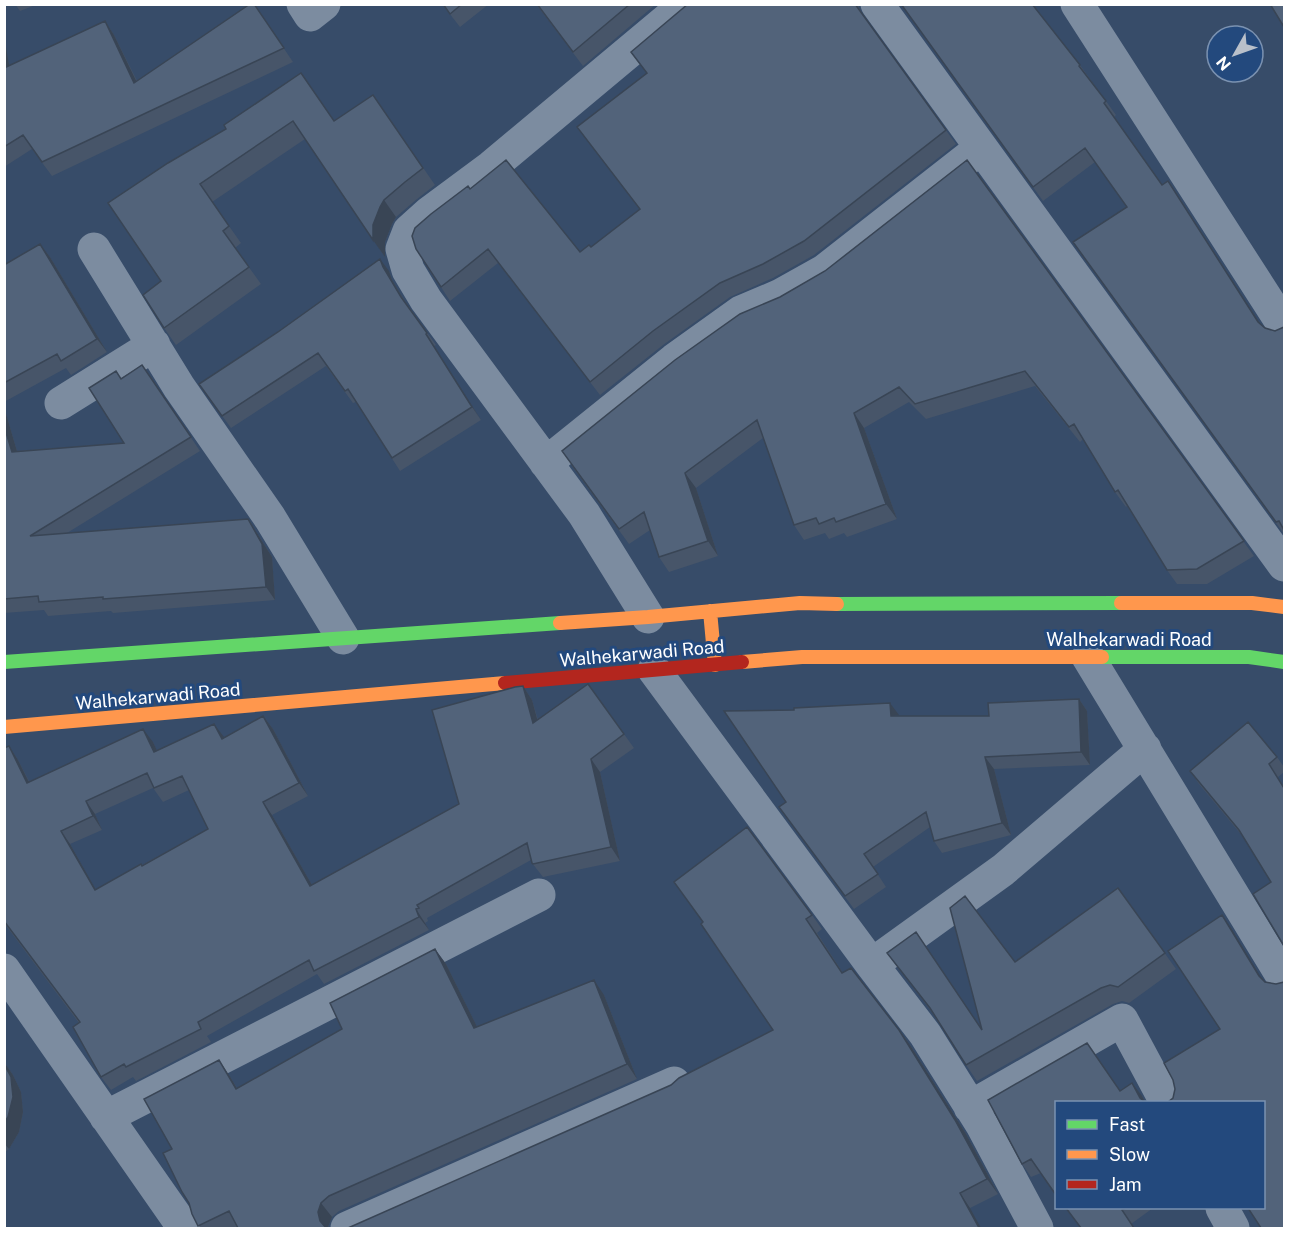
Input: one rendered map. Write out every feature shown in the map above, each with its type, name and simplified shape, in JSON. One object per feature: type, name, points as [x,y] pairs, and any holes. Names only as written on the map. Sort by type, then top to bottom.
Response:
[{"type":"street","points":[[303,4],[310,15],[324,4]]},
{"type":"street","points":[[648,617],[584,514],[426,300],[408,270],[402,249],[409,231],[429,213],[491,167],[686,4]]},
{"type":"street","points":[[877,4],[1284,565]]},
{"type":"street","points":[[1077,4],[1284,326]]},
{"type":"street","points":[[546,463],[674,360],[741,312],[781,295],[824,271],[981,148]]},
{"type":"street","points":[[94,249],[179,387],[270,518],[343,638]]},
{"type":"street","points":[[61,403],[154,345]]},
{"type":"street","name":"Walhekarwadi Road","points":[[4,662],[648,617],[800,603],[1252,603],[1284,607]]},
{"type":"street","points":[[710,611],[715,665]]},
{"type":"street","name":"Walhekarwadi Road","points":[[4,727],[802,657],[1249,657],[1284,662]]},
{"type":"street","points":[[1088,657],[1284,979]]},
{"type":"street","points":[[654,670],[925,1034],[982,1125],[1037,1228]]},
{"type":"street","points":[[872,965],[1004,870],[1144,749]]},
{"type":"street","points":[[106,1117],[539,895]]},
{"type":"street","points":[[4,970],[106,1117],[172,1225]]},
{"type":"street","points":[[970,1107],[1122,1020],[1165,1101]]},
{"type":"street","points":[[347,1228],[674,1083]]},
{"type":"street","points":[[1223,1209],[1233,1228]]},
{"type":"building","points":[[250,4],[254,4],[284,48],[42,162],[23,135],[4,147],[4,68],[105,21],[134,83]]},
{"type":"building","points":[[443,4],[462,4],[450,14]]},
{"type":"building","points":[[537,4],[630,4],[573,52]]},
{"type":"building","points":[[688,4],[855,4],[946,130],[804,241],[763,264],[720,283],[653,331],[590,382],[488,249],[441,287],[416,249],[412,236],[415,228],[431,214],[468,186],[470,189],[506,160],[580,252],[589,245],[591,247],[640,209],[577,127],[647,73],[631,52]]},
{"type":"building","points":[[901,4],[1032,4],[1106,101],[1104,103],[1162,185],[1168,181],[1258,322],[1265,328],[1275,331],[1284,327],[1284,530],[1073,242],[1127,207],[1085,148],[1033,187]]},
{"type":"building","points":[[1270,4],[1284,4],[1284,27]]},
{"type":"building","points":[[301,73],[334,121],[373,95],[423,168],[384,200],[373,225],[373,240],[293,121],[200,184],[229,226],[223,231],[249,267],[164,328],[143,295],[161,281],[108,203],[168,163],[226,129],[224,125]]},
{"type":"building","points":[[967,160],[1244,541],[1197,569],[1167,570],[1118,490],[1115,492],[1074,424],[1069,427],[1025,371],[915,404],[899,387],[854,413],[886,504],[836,522],[834,518],[819,524],[816,518],[794,525],[757,420],[685,473],[708,541],[659,557],[644,512],[619,529],[562,451],[675,360],[740,314],[780,297],[825,271]]},
{"type":"building","points":[[40,244],[97,339],[61,361],[57,354],[4,383],[4,265]]},
{"type":"building","points":[[380,259],[401,297],[427,333],[472,407],[392,458],[348,389],[345,391],[318,353],[222,416],[199,384],[278,332]]},
{"type":"building","points":[[142,365],[191,437],[30,536],[248,519],[262,544],[266,587],[39,602],[38,596],[4,599],[4,426],[12,452],[124,443],[89,388],[116,371],[121,379]]},
{"type":"building","points":[[588,684],[624,734],[591,759],[611,847],[533,864],[527,843],[417,905],[419,917],[314,971],[309,960],[198,1022],[201,1029],[126,1067],[124,1064],[101,1077],[73,1027],[80,1022],[4,921],[4,748],[9,746],[27,783],[143,729],[154,752],[214,724],[222,739],[263,716],[299,783],[263,802],[310,886],[459,804],[432,710],[523,686],[533,723]],"holes":[[[147,773],[154,788],[182,776],[208,829],[95,890],[61,831],[93,816],[86,801]]]},
{"type":"building","points":[[1079,699],[1081,752],[985,757],[1002,823],[934,841],[926,812],[864,854],[878,874],[845,896],[779,807],[786,802],[724,711],[794,710],[794,708],[890,703],[891,716],[989,716],[988,703]]},
{"type":"building","points":[[1248,722],[1277,757],[1269,764],[1284,788],[1284,946],[1253,894],[1271,882],[1239,830],[1190,771]]},
{"type":"building","points":[[747,827],[812,915],[806,919],[842,973],[851,968],[899,1030],[955,1120],[987,1179],[960,1193],[979,1228],[348,1228],[671,1085],[679,1078],[773,1030],[701,924],[703,922],[674,882]]},
{"type":"building","points":[[1118,888],[1165,953],[1118,987],[1110,985],[1101,988],[966,1065],[930,1008],[887,953],[916,932],[982,1030],[950,908],[965,896],[1015,962]]},
{"type":"building","points":[[1222,915],[1259,976],[1265,982],[1276,984],[1284,982],[1284,1228],[1261,1228],[1249,1209],[1265,1209],[1265,1101],[1169,1101],[1173,1098],[1175,1089],[1164,1063],[1220,1029],[1168,951]]},
{"type":"building","points":[[435,949],[474,1028],[594,980],[627,1064],[329,1196],[321,1203],[318,1212],[320,1221],[326,1228],[238,1228],[229,1211],[198,1226],[189,1203],[163,1153],[172,1149],[144,1099],[219,1060],[236,1089],[342,1029],[330,1003]]},
{"type":"building","points":[[1087,1043],[1120,1091],[1132,1083],[1144,1101],[1055,1101],[1055,1194],[1031,1159],[1022,1164],[988,1100]]},
{"type":"building","points":[[4,1064],[11,1077],[13,1097],[8,1117],[4,1123]]},
{"type":"building","points":[[1067,1209],[1124,1209],[1122,1210],[1134,1228],[1081,1228]]},
{"type":"traffic: fast","points":[[837,604],[1121,603]]},
{"type":"traffic: fast","points":[[4,662],[560,623]]},
{"type":"traffic: fast","points":[[1102,657],[1249,657],[1284,662]]},
{"type":"traffic: slow","points":[[560,623],[800,603],[837,604]]},
{"type":"traffic: slow","points":[[1121,603],[1252,603],[1284,607]]},
{"type":"traffic: slow","points":[[710,611],[715,665]]},
{"type":"traffic: slow","points":[[742,662],[802,657],[1102,657]]},
{"type":"traffic: slow","points":[[4,727],[505,683]]},
{"type":"traffic: jam","points":[[505,683],[742,662]]}]
